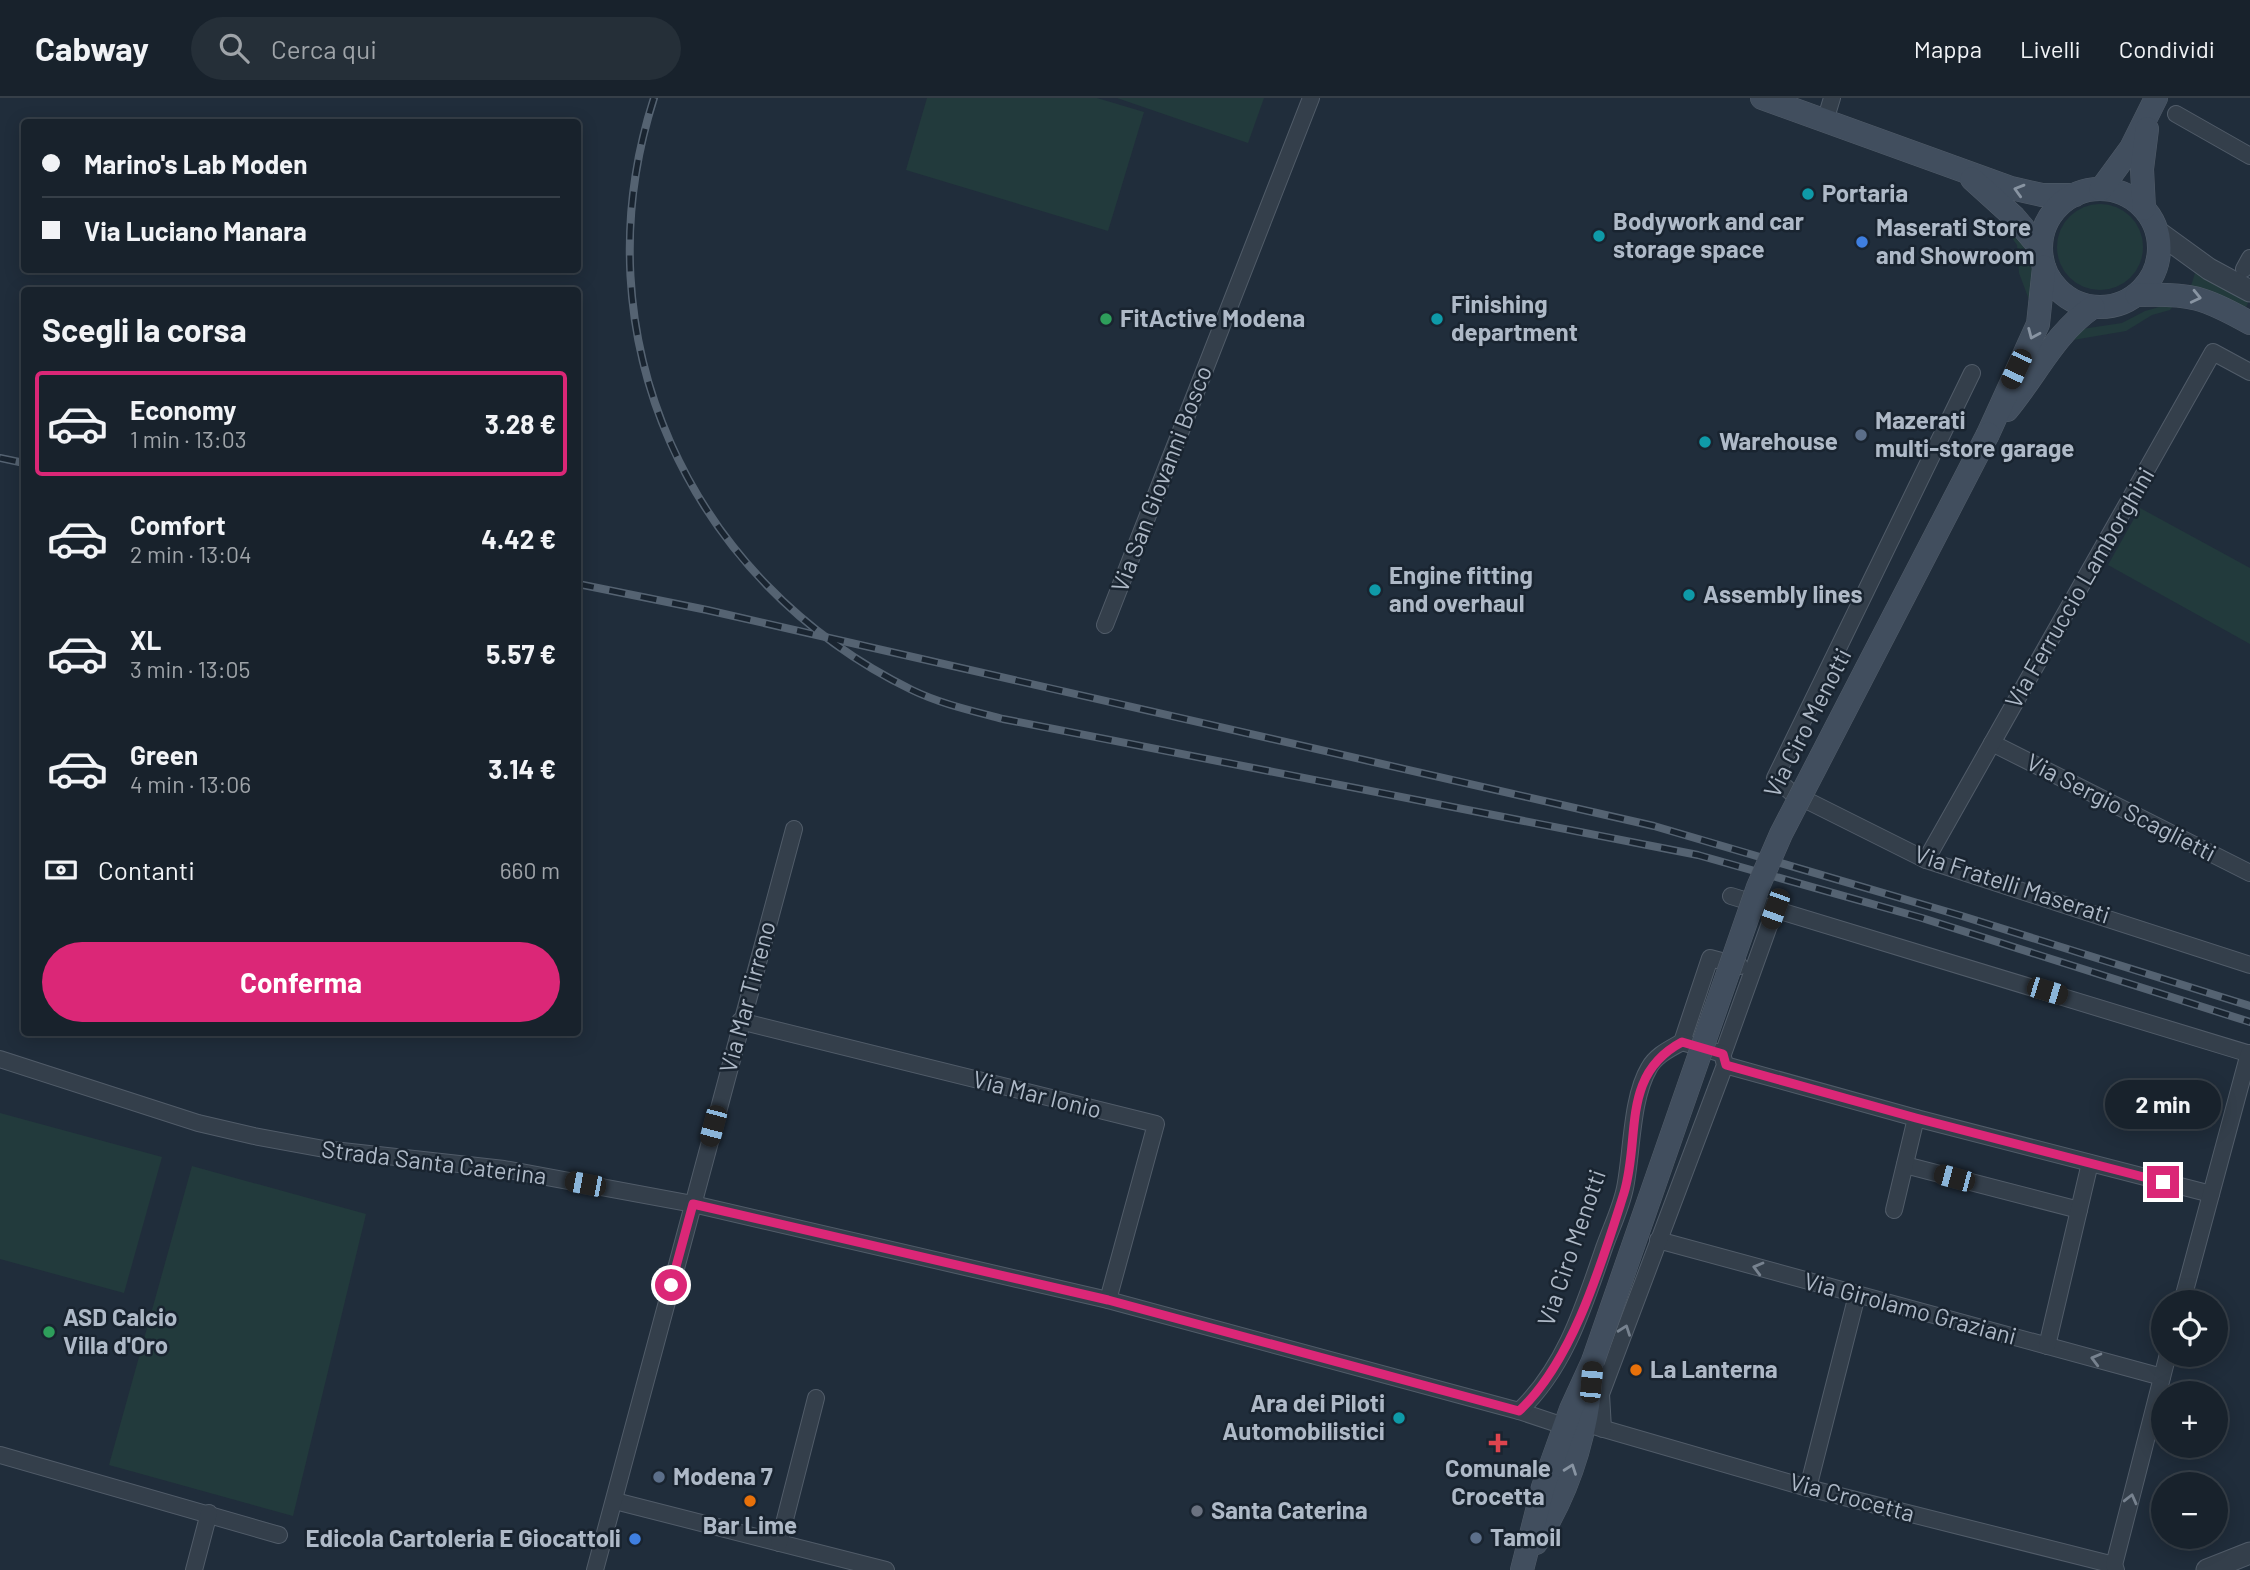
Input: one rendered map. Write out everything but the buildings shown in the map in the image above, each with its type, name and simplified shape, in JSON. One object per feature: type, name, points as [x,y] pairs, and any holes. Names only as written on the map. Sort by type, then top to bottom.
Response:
[{"type":"main road","points":[[1762,98],[2028,193],[2075,195],[2101,189],[2124,194],[2144,208],[2158,232],[2160,245],[2155,273],[2137,295]]},
{"type":"main road","points":[[2101,189],[2117,170],[2154,103]]},
{"type":"main road","points":[[2144,208],[2142,169],[2154,103]]},
{"type":"main road","points":[[1965,172],[2014,217],[2043,258],[2063,295],[2093,307],[2116,305],[2137,295],[2183,294],[2204,298],[2250,323]]},
{"type":"main road","points":[[2043,258],[2047,223],[2063,202],[2075,195]]},
{"type":"main road","name":"Via Ciro Menotti","points":[[1525,1562],[1543,1487],[1564,1426],[1593,1361],[1758,887],[1781,834],[1987,434],[2038,324],[2043,258]]},
{"type":"main road","name":"Via Ciro Menotti","points":[[1987,434],[2012,405],[2057,337],[2093,307]]},
{"type":"main road","name":"Via Ciro Menotti","points":[[1525,1562],[1554,1514],[1595,1427],[1593,1361]]},
{"type":"street","name":"Via San Giovanni Bosco","points":[[1105,625],[1311,98]]},
{"type":"street","points":[[1825,121],[1832,98]]},
{"type":"street","points":[[2176,114],[2250,156]]},
{"type":"street","points":[[2158,232],[2209,269],[2250,291]]},
{"type":"street","name":"Via Ferruccio Lamborghini","points":[[1926,860],[2213,352],[2250,372]]},
{"type":"street","name":"Via Fratelli Maserati","points":[[1972,373],[1775,778],[1792,793],[1926,860],[2250,965]]},
{"type":"street","name":"Via Sergio Scaglietti","points":[[1992,743],[2250,873]]},
{"type":"street","name":"Via Mar Tirreno","points":[[595,1570],[740,1021],[794,830]]},
{"type":"street","points":[[1731,896],[2249,1054],[2185,1290]]},
{"type":"street","name":"Via Ciro Menotti","points":[[1595,1427],[1601,1394],[1724,1060],[1775,909]]},
{"type":"street","points":[[1753,970],[1710,958],[1682,1042],[1724,1060],[1916,1118],[2211,1194]]},
{"type":"street","name":"Via Mar Ionio","points":[[740,1021],[1156,1124],[1108,1300]]},
{"type":"street","name":"Via Ciro Menotti","points":[[1519,1411],[1536,1395],[1560,1359],[1581,1312],[1625,1189],[1633,1124],[1648,1068],[1664,1052],[1682,1042]]},
{"type":"street","name":"Strada Santa Caterina","points":[[0,1059],[198,1123],[254,1136],[324,1149],[504,1168],[693,1204],[1108,1300],[1519,1411],[1564,1426]]},
{"type":"street","points":[[1894,1210],[1916,1118]]},
{"type":"street","points":[[2047,1346],[2090,1163]]},
{"type":"street","points":[[1905,1165],[2079,1210]]},
{"type":"street","name":"Via Girolamo Graziani","points":[[1658,1240],[2162,1377]]},
{"type":"street","points":[[1808,1488],[1857,1295]]},
{"type":"street","points":[[2115,1567],[2165,1367]]},
{"type":"street","points":[[779,1543],[816,1398]]},
{"type":"street","name":"Via Crocetta","points":[[1595,1427],[1808,1488],[2115,1567]]},
{"type":"street","points":[[0,1455],[279,1535]]},
{"type":"street","points":[[615,1501],[886,1570]]},
{"type":"street","points":[[194,1570],[209,1513]]},
{"type":"street","points":[[2207,1570],[2250,1553]]},
{"type":"green space","points":[[927,98],[1097,98],[1144,112],[1108,231],[906,170]]},
{"type":"green space","points":[[1117,98],[1264,98],[1248,143]]},
{"type":"green space","points":[[2092,204],[2108,204],[2131,216],[2140,230],[2143,247],[2140,264],[2131,278],[2108,290],[2092,290],[2076,283],[2064,271],[2057,255],[2057,239],[2064,223],[2076,211]]},
{"type":"green space","points":[[2015,233],[2025,249],[2031,268],[2034,287],[2031,305],[2019,273],[2017,245],[2012,238]]},
{"type":"green space","points":[[2195,273],[2249,301],[2244,311],[2191,286]]},
{"type":"green space","points":[[2170,304],[2173,306],[2170,310],[2152,315],[2126,331],[2073,340],[2082,329],[2122,323],[2145,311]]},
{"type":"green space","points":[[2140,508],[2250,568],[2250,644],[2108,565]]},
{"type":"green space","points":[[0,1113],[162,1157],[124,1293],[0,1259]]},
{"type":"green space","points":[[192,1166],[366,1214],[293,1516],[109,1465]]},
{"type":"railway","points":[[654,98],[634,188],[630,276],[643,362],[670,443],[712,518],[767,585],[834,643],[912,690],[1003,719],[1698,855],[1922,918],[2250,1022]]},
{"type":"railway","points":[[0,458],[21,462]]},
{"type":"railway","points":[[581,585],[707,610],[1654,826],[1962,916],[2250,1006]]},
{"type":"place","name":"Portaria","points":[[1808,194]]},
{"type":"place","name":"Bodywork and car storage space","points":[[1599,236]]},
{"type":"place","name":"Maserati Store and Showroom","points":[[1862,242]]},
{"type":"place","name":"FitActive Modena","points":[[1106,319]]},
{"type":"place","name":"Finishing department","points":[[1437,319]]},
{"type":"place","name":"Mazerati multi-store garage","points":[[1861,435]]},
{"type":"place","name":"Warehouse","points":[[1705,442]]},
{"type":"place","name":"Engine fitting and overhaul","points":[[1375,590]]},
{"type":"place","name":"Assembly lines","points":[[1689,595]]},
{"type":"place","name":"ASD Calcio Villa d'Oro","points":[[49,1332]]},
{"type":"place","name":"La Lanterna","points":[[1636,1370]]},
{"type":"place","name":"Ara dei Piloti Automobilistici","points":[[1399,1418]]},
{"type":"place","name":"Comunale Crocetta","points":[[1498,1443]]},
{"type":"place","name":"Modena 7","points":[[659,1477]]},
{"type":"place","name":"Bar Lime","points":[[750,1501]]},
{"type":"place","name":"Santa Caterina","points":[[1197,1511]]},
{"type":"place","name":"Tamoil","points":[[1476,1538]]},
{"type":"place","name":"Edicola Cartoleria E Giocattoli","points":[[635,1539]]},
{"type":"route","points":[[671,1285],[693,1204],[1108,1300],[1519,1411],[1536,1395],[1560,1359],[1581,1312],[1625,1189],[1633,1124],[1648,1068],[1664,1052],[1682,1042],[1723,1054],[1726,1065],[2163,1182]]}]
